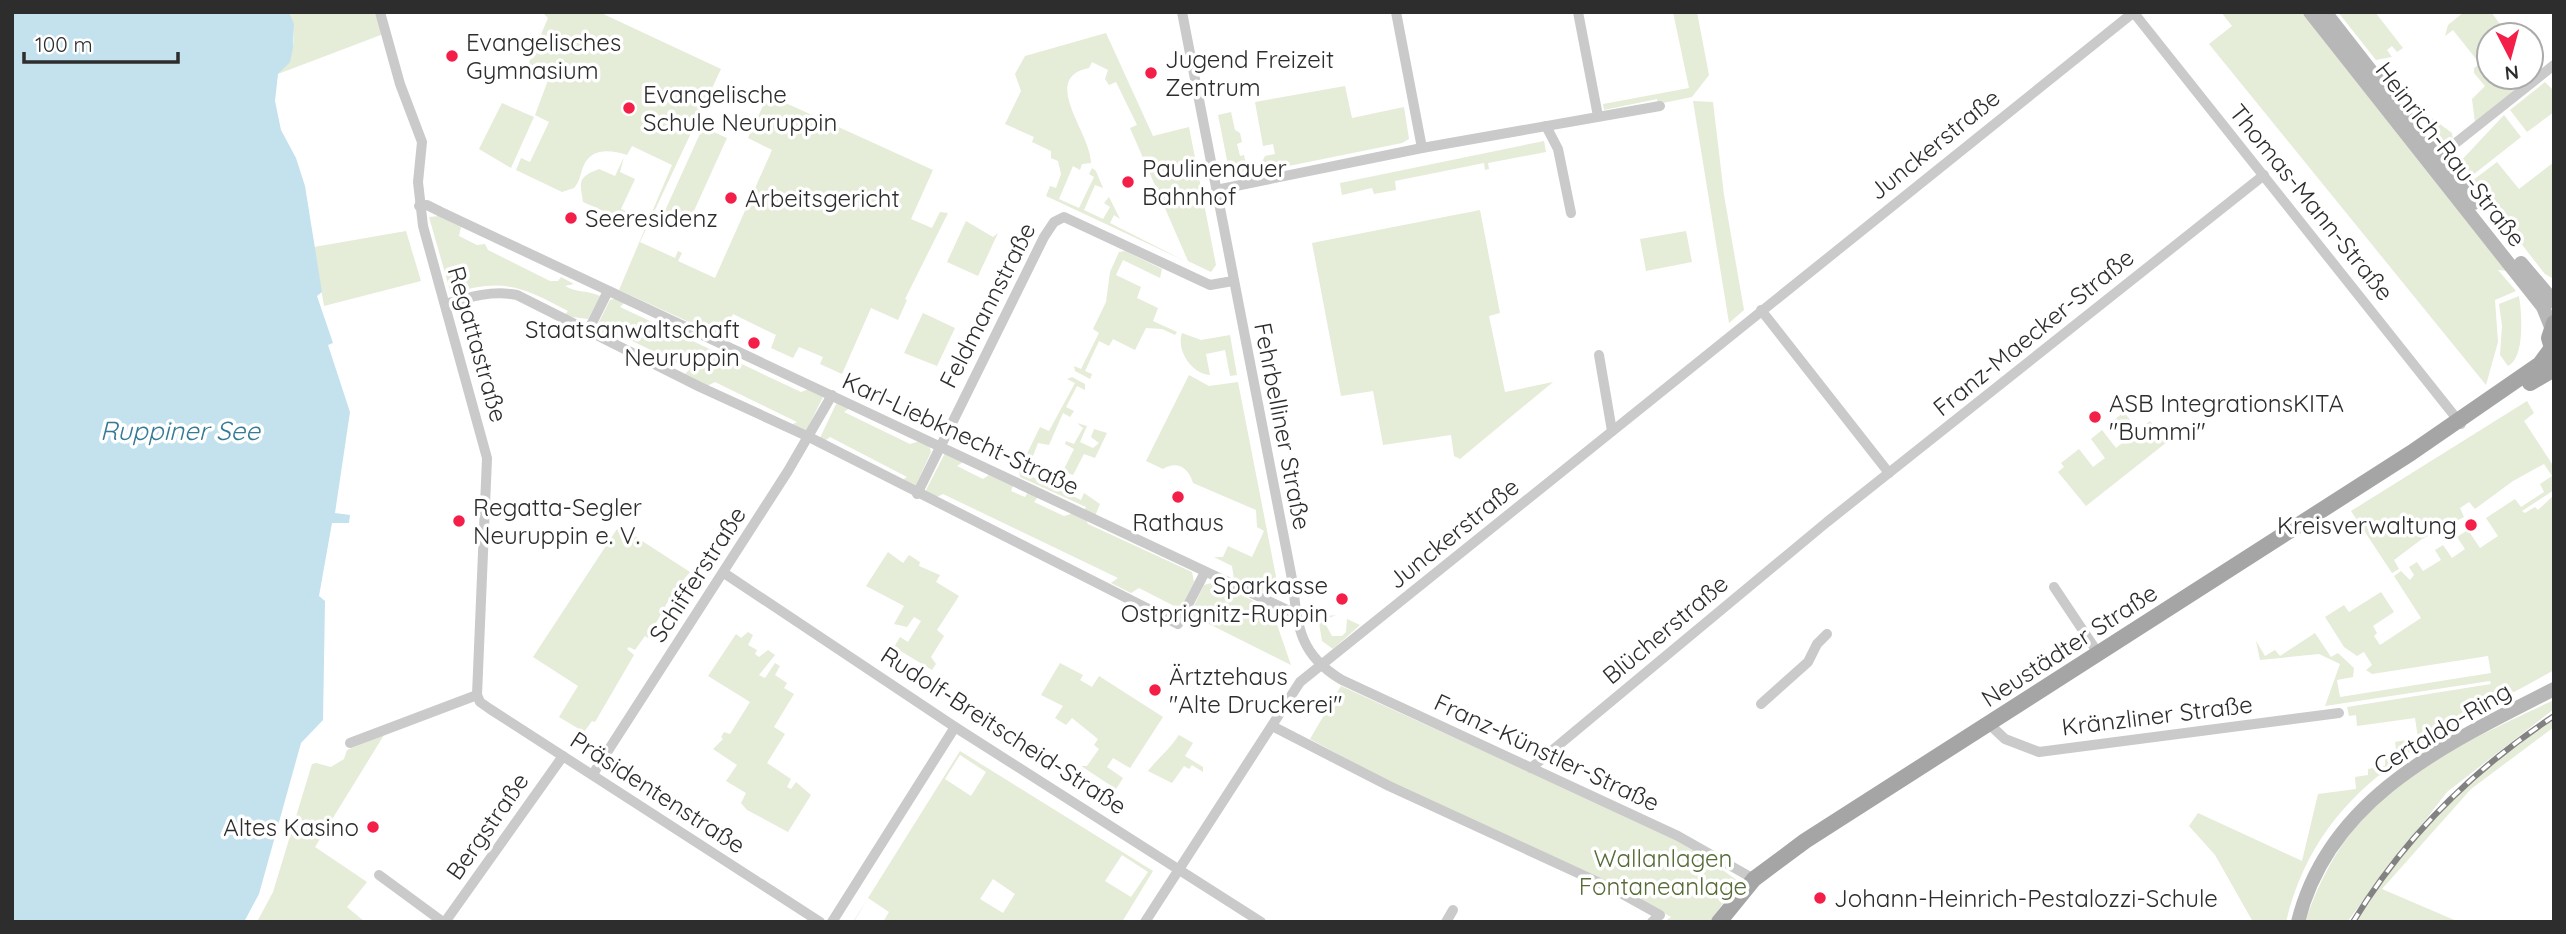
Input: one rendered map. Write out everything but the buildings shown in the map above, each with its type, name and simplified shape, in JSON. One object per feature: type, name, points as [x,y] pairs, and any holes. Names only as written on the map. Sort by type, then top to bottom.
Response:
[{"type":"main road","name":"Heinrich-Rau-Straße","points":[[2310,12],[2554,302]]},
{"type":"main road","name":"Heinrich-Rau-Straße","points":[[2325,12],[2543,307],[2553,325]]},
{"type":"main road","points":[[2552,351],[2553,325]]},
{"type":"main road","name":"Neustädter Straße","points":[[2460,423],[2540,364],[2552,351]]},
{"type":"main road","name":"Neustädter Straße","points":[[1719,922],[1754,879],[1805,841],[2411,453],[2554,369]]},
{"type":"main road","name":"Certaldo-Ring","points":[[2298,922],[2319,866],[2345,827],[2366,803],[2425,759],[2554,689]]},
{"type":"street","name":"Regattastraße","points":[[380,12],[400,84],[422,142],[419,206],[487,458],[477,695]]},
{"type":"street","name":"Fehrbelliner Straße","points":[[1182,12],[1293,584],[1296,614],[1306,648],[1320,666]]},
{"type":"street","points":[[1396,12],[1422,148]]},
{"type":"street","points":[[1578,12],[1598,116]]},
{"type":"street","name":"Thomas-Mann-Straße","points":[[2134,13],[2460,423]]},
{"type":"street","name":"Junckerstraße","points":[[1144,922],[1300,682],[1760,310],[2134,13]]},
{"type":"street","name":"Heinrich-Rau-Straße","points":[[2434,160],[2554,65]]},
{"type":"street","points":[[1216,190],[1422,148],[1660,106]]},
{"type":"street","points":[[1546,126],[1558,149],[1571,213]]},
{"type":"street","name":"Franz-Maecker-Straße","points":[[1827,522],[2264,175]]},
{"type":"street","name":"Karl-Liebknecht-Straße","points":[[419,206],[427,205],[1296,614]]},
{"type":"street","name":"Feldmannstraße","points":[[916,494],[1044,237],[1054,222],[1064,217],[1210,285],[1234,281]]},
{"type":"street","points":[[588,331],[608,291]]},
{"type":"street","points":[[445,304],[502,292],[517,295],[809,437],[916,494],[1178,624],[1205,572]]},
{"type":"street","points":[[1760,310],[1889,473]]},
{"type":"street","points":[[1599,355],[1612,431]]},
{"type":"street","name":"Schifferstraße","points":[[593,774],[724,573],[809,437],[832,395]]},
{"type":"street","name":"Blücherstraße","points":[[1531,768],[1827,522]]},
{"type":"street","name":"Rudolf-Breitscheid-Straße","points":[[724,573],[955,727],[1261,922]]},
{"type":"street","points":[[2054,587],[2098,653]]},
{"type":"street","points":[[1761,704],[1808,662],[1817,644],[1827,634]]},
{"type":"street","name":"Franz-Künstler-Straße","points":[[1320,666],[1342,680],[1678,836],[1754,879]]},
{"type":"street","points":[[350,743],[477,695]]},
{"type":"street","name":"Präsidentenstraße","points":[[477,695],[480,702],[490,709],[820,922]]},
{"type":"street","name":"Kränzliner Straße","points":[[1989,724],[2005,739],[2039,752],[2339,713]]},
{"type":"street","points":[[1272,726],[1389,786],[1615,890],[1656,918]]},
{"type":"street","points":[[832,922],[955,727]]},
{"type":"street","name":"Bergstraße","points":[[444,922],[563,755]]},
{"type":"street","points":[[379,875],[444,922]]},
{"type":"street","points":[[1446,922],[1453,910]]},
{"type":"green space","points":[[289,12],[380,12],[386,33],[278,74],[288,60],[293,45]]},
{"type":"green space","points":[[542,12],[599,12],[721,69],[640,242],[675,258],[678,251],[682,253],[678,261],[715,278],[772,150],[748,138],[768,95],[933,170],[911,219],[932,228],[940,212],[948,213],[905,299],[907,300],[898,320],[871,308],[842,374],[820,364],[823,357],[799,347],[793,358],[771,348],[776,335],[733,314],[722,337],[619,290],[672,165],[632,146],[627,155],[614,152],[596,153],[583,167],[574,188],[562,192],[516,170],[521,158],[530,162],[549,122],[535,115],[550,75],[528,65],[548,18]]},
{"type":"green space","points":[[1673,12],[1697,12],[1709,75],[1692,97],[1658,104],[1657,99],[1604,110],[1603,104],[1689,88]]},
{"type":"green space","points":[[2221,12],[2304,12],[2508,271],[2498,270],[2516,291],[2495,300],[2498,342],[2486,385],[2209,44],[2232,26]]},
{"type":"green space","points":[[2338,12],[2375,12],[2403,48],[2397,52],[2392,46],[2387,50],[2392,57],[2376,60]]},
{"type":"green space","points":[[2464,12],[2491,12],[2498,21],[2475,21],[2475,58],[2453,30],[2445,36],[2448,25]]},
{"type":"green space","points":[[1106,33],[1153,136],[1189,127],[1216,265],[1211,272],[1188,261],[1130,128],[1137,125],[1116,82],[1109,85],[1105,79],[1108,70],[1092,62],[1089,68],[1075,74],[1068,83],[1071,108],[1089,151],[1091,163],[1082,164],[1080,170],[1073,166],[1059,199],[1079,208],[1094,177],[1089,174],[1092,168],[1103,188],[1095,185],[1084,210],[1103,219],[1110,207],[1104,203],[1109,197],[1120,219],[1114,215],[1110,223],[1185,261],[1046,196],[1050,186],[1056,188],[1061,174],[1058,161],[1051,158],[1051,151],[1032,142],[1034,137],[1005,124],[1021,91],[1015,74],[1025,56]]},
{"type":"green space","points":[[2384,70],[2390,71],[2425,113],[2452,133],[2453,139],[2444,146]]},
{"type":"green space","points":[[2545,82],[2554,91],[2554,112],[2527,132],[2510,110],[2534,91],[2545,91]]},
{"type":"green space","points":[[1345,86],[1352,118],[1404,107],[1409,139],[1402,143],[1235,177],[1230,175],[1218,115],[1231,112],[1235,130],[1240,133],[1242,142],[1237,144],[1240,156],[1244,155],[1246,164],[1260,166],[1265,156],[1275,154],[1273,144],[1263,146],[1255,102]]},
{"type":"green space","points":[[2480,91],[2515,91],[2475,123],[2472,99]]},
{"type":"green space","points":[[1693,101],[1713,102],[1724,195],[1744,310],[1729,323]]},
{"type":"green space","points":[[502,103],[534,117],[511,168],[479,149]]},
{"type":"green space","points":[[2504,115],[2521,137],[2469,178],[2458,164]]},
{"type":"green space","points":[[703,127],[727,138],[688,224],[664,213]]},
{"type":"green space","points":[[1544,141],[1546,152],[1488,163],[1489,169],[1485,170],[1484,163],[1395,181],[1396,190],[1374,194],[1372,188],[1342,195],[1340,183]]},
{"type":"green space","points":[[624,157],[620,172],[635,179],[621,209],[630,213],[626,221],[583,202],[581,186],[586,175],[599,169],[615,176]]},
{"type":"green space","points":[[2497,162],[2519,189],[2554,162],[2554,279],[2545,274],[2472,181]]},
{"type":"green space","points":[[1480,210],[1500,313],[1489,316],[1505,392],[1553,382],[1460,459],[1454,456],[1451,435],[1383,445],[1373,391],[1341,396],[1312,243]]},
{"type":"green space","points":[[439,216],[461,227],[459,236],[477,245],[485,244],[488,250],[550,281],[558,281],[561,277],[574,284],[565,286],[569,288],[600,296],[588,319],[564,316],[568,311],[512,287],[484,286],[451,294],[429,217]]},
{"type":"green space","points":[[966,221],[993,237],[998,233],[978,276],[947,262]]},
{"type":"green space","points":[[406,231],[421,281],[324,306],[314,247]]},
{"type":"green space","points":[[1686,231],[1692,262],[1646,271],[1640,239]]},
{"type":"green space","points":[[1125,251],[1162,269],[1160,278],[1123,260],[1116,275],[1141,287],[1137,298],[1158,308],[1153,321],[1177,332],[1175,335],[1162,329],[1146,328],[1135,350],[1113,339],[1109,346],[1099,341],[1085,371],[1092,374],[1090,379],[1075,371],[1074,366],[1081,369],[1099,333],[1093,329],[1106,302],[1110,272],[1119,252]]},
{"type":"green space","points":[[2519,296],[2520,345],[2508,366],[2500,355],[2502,326],[2499,304]]},
{"type":"green space","points":[[617,298],[625,302],[620,307],[801,392],[809,389],[823,397],[806,431],[791,425],[797,422],[715,382],[707,386],[685,374],[690,369],[628,339],[614,338],[596,328],[610,300]]},
{"type":"green space","points":[[923,313],[955,328],[937,366],[904,353]]},
{"type":"green space","points":[[1182,333],[1201,340],[1230,335],[1237,375],[1230,376],[1225,350],[1206,354],[1210,375],[1197,370],[1183,353]]},
{"type":"green space","points":[[1189,375],[1209,386],[1238,382],[1279,592],[1275,597],[1234,579],[1232,566],[1214,557],[1223,557],[1228,546],[1252,557],[1264,531],[1257,527],[1256,510],[1193,483],[1189,473],[1182,467],[1173,465],[1163,469],[1146,461]]},
{"type":"green space","points":[[1072,377],[1085,384],[1085,390],[1077,386],[1066,407],[1074,411],[1070,417],[1063,413],[1049,445],[1038,443],[1026,474],[1081,500],[1084,493],[1100,504],[1095,516],[1084,511],[1086,507],[1020,477],[1019,470],[1040,427],[1049,431],[1075,383],[1067,379]]},
{"type":"green space","points":[[2527,401],[2534,413],[2524,421],[2554,467],[2554,490],[2522,511],[2525,513],[2535,507],[2538,510],[2554,495],[2554,670],[2427,741],[2389,767],[2355,797],[2326,832],[2303,873],[2286,922],[2253,922],[2215,855],[2189,826],[2198,813],[2302,861],[2318,794],[2356,789],[2355,777],[2368,775],[2368,769],[2385,766],[2385,758],[2397,756],[2395,742],[2418,738],[2415,718],[2357,726],[2356,715],[2349,716],[2347,707],[2491,684],[2490,681],[2325,706],[2340,664],[2319,654],[2260,660],[2256,641],[2265,656],[2275,650],[2280,656],[2315,633],[2331,657],[2338,653],[2354,668],[2353,677],[2337,680],[2340,697],[2491,673],[2488,656],[2372,674],[2366,670],[2372,665],[2364,652],[2357,656],[2344,647],[2325,617],[2344,605],[2349,612],[2381,592],[2394,612],[2373,626],[2377,633],[2374,636],[2380,645],[2421,618],[2394,576],[2401,571],[2410,580],[2414,575],[2409,567],[2417,562],[2423,571],[2441,560],[2435,550],[2443,545],[2452,558],[2465,549],[2457,537],[2468,530],[2480,548],[2498,536],[2486,518],[2515,499],[2521,507],[2544,492],[2540,484],[2552,476],[2544,464],[2513,481],[2475,509],[2469,502],[2460,508],[2464,517],[2422,539],[2394,560],[2399,569],[2392,573],[2351,511]]},
{"type":"green space","points":[[837,402],[851,407],[844,412],[910,444],[920,441],[929,445],[931,452],[915,487],[901,481],[907,477],[830,437],[823,442],[819,440]]},
{"type":"green space","points":[[2124,412],[2138,430],[2150,421],[2167,442],[2086,506],[2058,472],[2064,467],[2061,463],[2079,449],[2093,467],[2105,458],[2091,439],[2102,430],[2116,448],[2127,439],[2113,421]]},
{"type":"green space","points":[[1077,423],[1087,426],[1080,442],[1093,448],[1099,443],[1091,437],[1094,429],[1107,433],[1095,458],[1084,454],[1073,475],[1063,471],[1074,449],[1065,444],[1066,441],[1074,444],[1083,428]]},
{"type":"green space","points":[[945,453],[963,462],[957,466],[983,479],[989,475],[1013,486],[1011,491],[1025,497],[1028,492],[1038,497],[1034,502],[1064,516],[1074,513],[1085,518],[1088,524],[1192,572],[1194,582],[1180,609],[1139,588],[1131,593],[1111,583],[1118,578],[943,494],[935,498],[925,492]]},
{"type":"green space","points":[[619,526],[690,572],[673,592],[648,638],[645,636],[635,650],[629,647],[627,649],[634,655],[595,722],[592,721],[584,732],[559,717],[578,686],[533,657]]},
{"type":"green space","points":[[888,552],[903,563],[909,555],[920,562],[919,566],[940,575],[936,582],[959,596],[937,630],[944,636],[931,657],[936,664],[932,670],[894,647],[900,637],[908,642],[921,621],[914,617],[907,627],[894,624],[904,606],[866,586]]},
{"type":"green space","points":[[1215,582],[1272,610],[1291,665],[1203,621],[1194,625],[1189,616],[1204,585]]},
{"type":"green space","points":[[1336,615],[1329,618],[1326,625],[1332,636],[1342,636],[1346,632],[1347,619],[1360,625],[1333,649],[1322,641],[1318,617]]},
{"type":"green space","points":[[748,632],[753,635],[748,645],[757,650],[755,654],[759,657],[768,650],[775,655],[759,675],[765,678],[775,663],[780,666],[775,675],[787,683],[784,688],[794,694],[774,727],[785,734],[767,763],[791,779],[787,787],[791,789],[796,782],[811,795],[788,832],[747,810],[741,803],[746,793],[726,781],[737,765],[713,749],[723,739],[721,737],[724,732],[730,734],[750,702],[708,676],[736,634],[741,638]]},
{"type":"green space","points":[[1060,663],[1083,675],[1080,680],[1092,687],[1099,676],[1163,717],[1130,768],[1113,758],[1107,767],[1123,778],[1116,789],[1081,766],[1087,766],[1099,749],[1094,745],[1098,739],[1072,718],[1066,725],[1055,718],[1063,706],[1041,695]]},
{"type":"green space","name":"Wallanlagen Fontaneanlage","points":[[1341,686],[1685,843],[1738,881],[1710,922],[1664,922],[1671,917],[1616,886],[1397,786],[1310,739]]},
{"type":"green space","points":[[2554,700],[2554,709],[2447,792],[2347,922],[2305,922],[2324,877],[2346,839],[2372,808],[2402,782],[2435,760]]},
{"type":"green space","points":[[2554,718],[2554,727],[2471,789],[2382,889],[2459,922],[2356,922],[2396,864],[2444,809],[2497,760]]},
{"type":"green space","points":[[384,735],[315,847],[367,882],[347,907],[365,922],[257,922],[273,892],[312,764],[331,767],[344,759],[347,750]]},
{"type":"green space","points":[[1179,735],[1193,743],[1185,756],[1203,767],[1203,772],[1192,765],[1189,769],[1184,766],[1172,783],[1148,771]]},
{"type":"green space","points":[[960,751],[1153,871],[1122,922],[883,922],[889,912],[868,898]],"holes":[[[960,755],[986,772],[971,796],[945,779]],[[1122,855],[1148,872],[1131,897],[1105,881]],[[993,879],[1015,894],[1003,913],[980,899]]]},
{"type":"water","name":"Ruppiner See","points":[[12,12],[289,12],[294,24],[290,62],[278,74],[275,101],[281,130],[296,158],[305,186],[322,292],[317,296],[333,343],[328,345],[350,412],[335,513],[350,515],[349,523],[332,523],[319,596],[325,601],[323,720],[301,743],[259,894],[244,922],[12,922]]},
{"type":"railway","points":[[2353,922],[2394,862],[2442,808],[2495,759],[2554,716]]},
{"type":"place","name":"Evangelisches Gymnasium","points":[[452,56]]},
{"type":"place","name":"Jugend Freizeit Zentrum","points":[[1151,73]]},
{"type":"place","name":"Evangelische Schule Neuruppin","points":[[629,108]]},
{"type":"place","name":"Paulinenauer Bahnhof","points":[[1128,182]]},
{"type":"place","name":"Arbeitsgericht","points":[[731,198]]},
{"type":"place","name":"Seeresidenz","points":[[571,218]]},
{"type":"place","name":"Staatsanwaltschaft Neuruppin","points":[[754,343]]},
{"type":"place","name":"ASB IntegrationsKITA \"Bummi\"","points":[[2095,417]]},
{"type":"place","name":"Rathaus","points":[[1178,497]]},
{"type":"place","name":"Regatta-Segler Neuruppin e. V.","points":[[459,521]]},
{"type":"place","name":"Kreisverwaltung","points":[[2471,525]]},
{"type":"place","name":"Sparkasse Ostprignitz-Ruppin","points":[[1342,599]]},
{"type":"place","name":"Ärtztehaus \"Alte Druckerei\"","points":[[1155,690]]},
{"type":"place","name":"Altes Kasino","points":[[373,827]]},
{"type":"place","name":"Johann-Heinrich-Pestalozzi-Schule","points":[[1820,898]]}]
